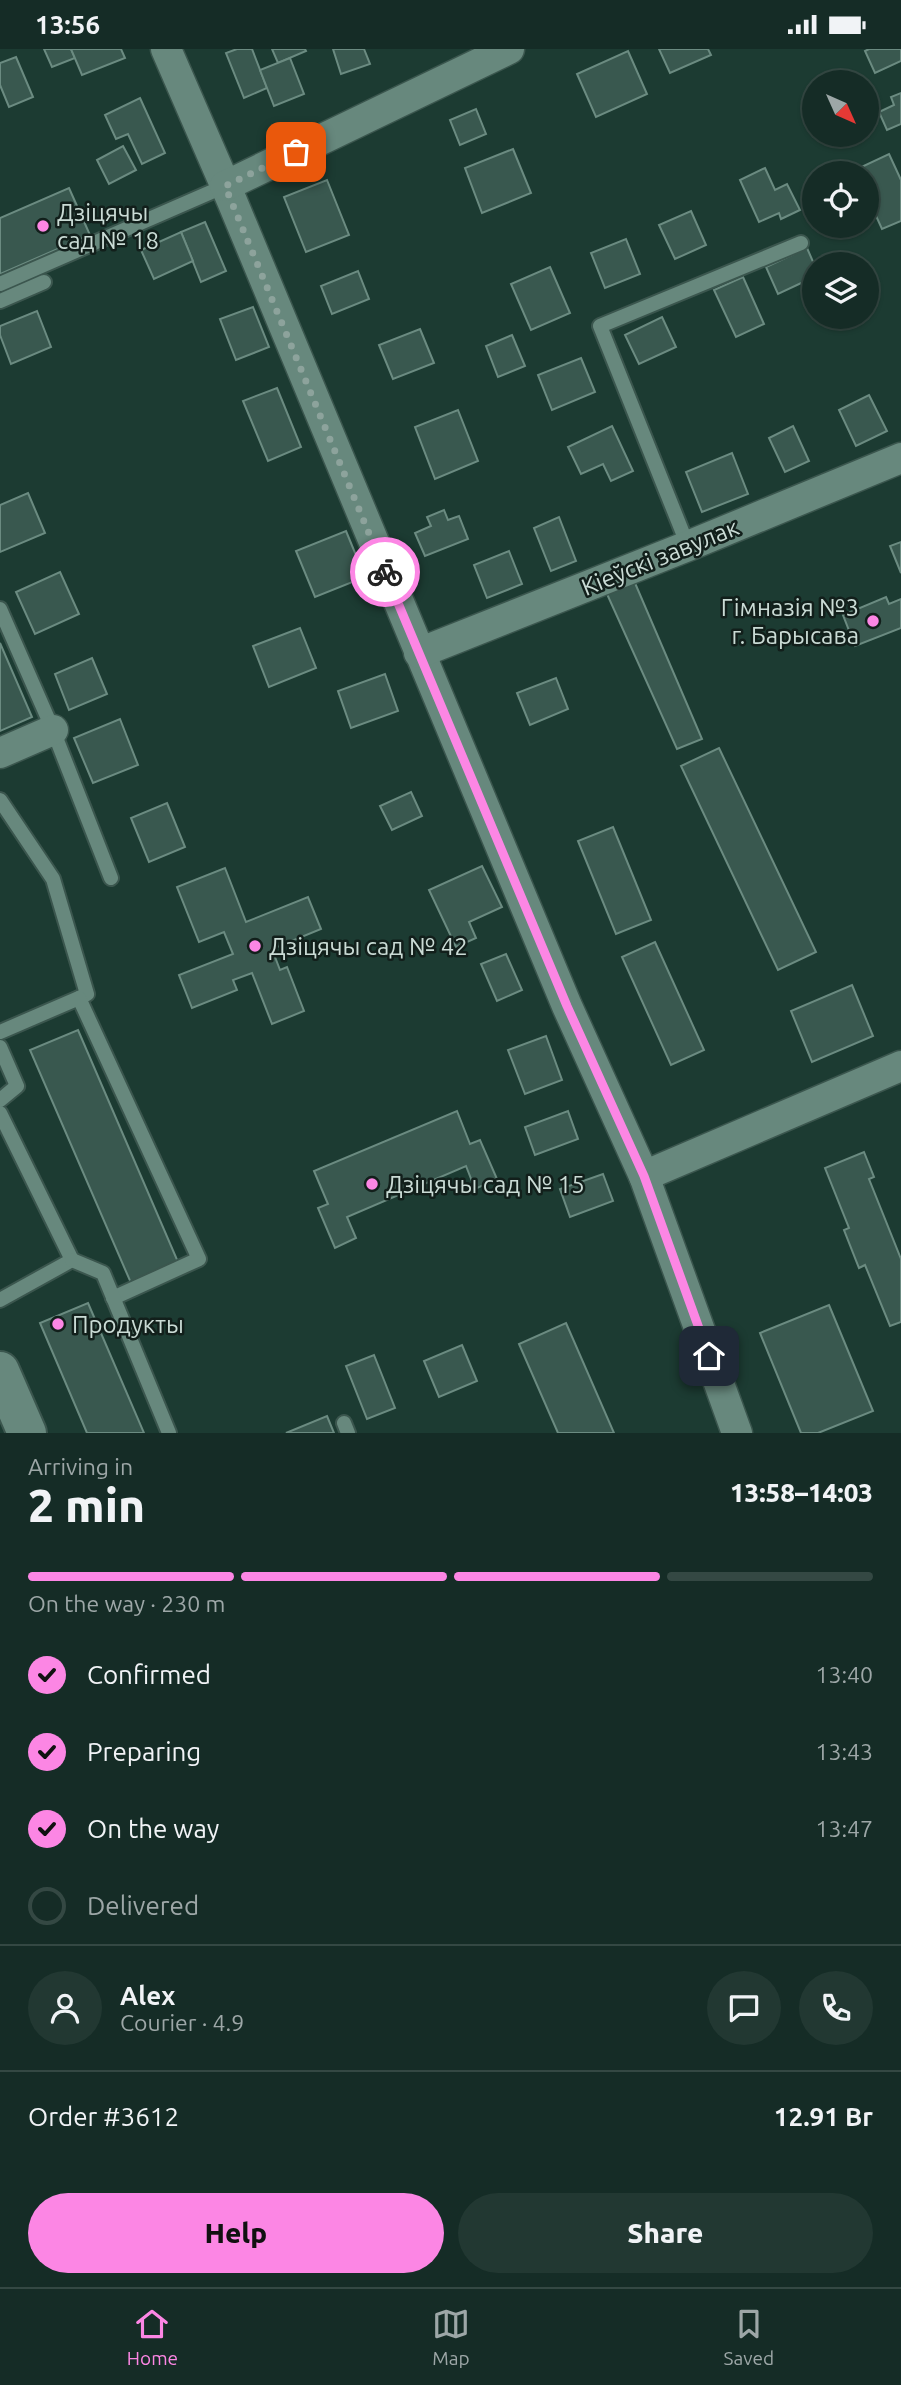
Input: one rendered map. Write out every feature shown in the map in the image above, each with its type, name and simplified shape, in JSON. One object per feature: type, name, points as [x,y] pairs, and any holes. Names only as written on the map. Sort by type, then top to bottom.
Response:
[{"type":"main road","points":[[0,1371],[27,1433]]},
{"type":"street","points":[[166,49],[562,994],[644,1176],[737,1433]]},
{"type":"street","points":[[225,186],[509,49]]},
{"type":"street","name":"Кіеўскі завулак","points":[[419,653],[901,458]]},
{"type":"street","points":[[0,753],[53,730]]},
{"type":"street","points":[[644,1176],[901,1066]]},
{"type":"lane","points":[[0,284],[225,186]]},
{"type":"lane","points":[[688,546],[600,326],[801,243]]},
{"type":"lane","points":[[0,301],[44,282]]},
{"type":"lane","points":[[0,609],[53,730],[111,878]]},
{"type":"lane","points":[[0,800],[52,879],[87,994],[0,1032]]},
{"type":"lane","points":[[79,998],[199,1259],[113,1298]]},
{"type":"lane","points":[[0,1047],[17,1086],[0,1100]]},
{"type":"lane","points":[[0,1113],[72,1260],[103,1273],[169,1433]]},
{"type":"lane","points":[[0,1300],[72,1260]]},
{"type":"building","points":[[44,49],[71,49],[75,58],[52,67]]},
{"type":"building","points":[[71,49],[121,49],[125,58],[82,75]]},
{"type":"building","points":[[237,49],[252,49],[267,88],[244,98],[226,53]]},
{"type":"building","points":[[272,49],[305,49],[306,51],[278,63]]},
{"type":"building","points":[[333,49],[364,49],[370,64],[341,74]]},
{"type":"building","points":[[659,49],[708,49],[711,55],[670,73]]},
{"type":"building","points":[[901,49],[901,61],[879,71],[874,70],[865,51]]},
{"type":"building","points":[[628,51],[647,94],[596,117],[577,74]]},
{"type":"building","points":[[16,57],[33,97],[9,107],[0,85],[0,63]]},
{"type":"building","points":[[290,58],[304,94],[274,106],[260,70]]},
{"type":"building","points":[[901,93],[901,124],[887,130],[879,112],[894,105],[891,97]]},
{"type":"building","points":[[140,98],[165,153],[142,164],[128,134],[116,139],[105,115]]},
{"type":"building","points":[[476,109],[486,134],[460,145],[450,120]]},
{"type":"building","points":[[123,146],[136,170],[109,184],[97,160]]},
{"type":"building","points":[[513,149],[531,193],[482,213],[465,168]]},
{"type":"building","points":[[889,154],[901,180],[901,221],[882,229],[879,222],[879,161],[874,161]]},
{"type":"building","points":[[765,168],[775,190],[787,184],[800,210],[781,219],[779,213],[759,222],[740,180]]},
{"type":"building","points":[[327,180],[349,235],[306,252],[284,197]]},
{"type":"building","name":"Дзіцячы сад № 18","points":[[69,188],[90,235],[0,274],[0,218]]},
{"type":"building","points":[[691,211],[706,245],[675,259],[659,225]]},
{"type":"building","points":[[205,222],[226,271],[201,282],[181,232]]},
{"type":"building","points":[[181,232],[193,261],[154,279],[141,250]]},
{"type":"building","points":[[626,239],[640,274],[605,288],[591,253]]},
{"type":"building","points":[[807,248],[809,252],[802,252],[802,283],[778,294],[766,267]]},
{"type":"building","points":[[550,267],[570,313],[531,330],[511,284]]},
{"type":"building","points":[[358,271],[369,299],[332,314],[321,286]]},
{"type":"building","points":[[743,277],[764,324],[736,337],[714,290]]},
{"type":"building","points":[[253,307],[269,347],[236,360],[220,319]]},
{"type":"building","points":[[37,311],[51,347],[11,364],[0,335],[0,326]]},
{"type":"building","points":[[662,317],[676,347],[639,364],[625,335]]},
{"type":"building","points":[[420,329],[434,363],[393,379],[379,345]]},
{"type":"building","points":[[512,335],[525,366],[498,377],[486,346]]},
{"type":"building","points":[[581,358],[595,392],[552,410],[538,375]]},
{"type":"building","points":[[277,388],[301,447],[268,461],[243,401]]},
{"type":"building","points":[[869,395],[887,431],[856,446],[839,410]]},
{"type":"building","points":[[458,410],[478,461],[435,479],[415,427]]},
{"type":"building","points":[[612,426],[633,471],[611,481],[603,464],[581,474],[568,447]]},
{"type":"building","points":[[793,426],[809,461],[785,472],[769,438]]},
{"type":"building","points":[[732,453],[748,494],[702,512],[686,472]]},
{"type":"building","points":[[28,493],[45,533],[0,552],[0,505]]},
{"type":"building","points":[[444,510],[448,520],[459,516],[468,539],[425,556],[415,533],[431,526],[427,517]]},
{"type":"building","points":[[559,517],[576,561],[551,571],[534,528]]},
{"type":"building","points":[[346,531],[365,577],[315,597],[296,551]]},
{"type":"building","name":"Гімназія №3 г. Барысава","points":[[901,542],[901,573],[890,546]]},
{"type":"building","points":[[509,551],[522,584],[487,598],[474,565]]},
{"type":"building","points":[[60,572],[79,614],[35,634],[16,592]]},
{"type":"building","points":[[635,583],[702,739],[677,749],[607,594]]},
{"type":"building","name":"Гімназія №3 г. Барысава","points":[[886,597],[889,604],[901,599],[901,628],[855,646],[843,615]]},
{"type":"building","points":[[300,628],[316,668],[269,687],[253,646]]},
{"type":"building","points":[[0,643],[32,717],[0,731]]},
{"type":"building","points":[[92,658],[107,694],[69,710],[55,674]]},
{"type":"building","points":[[385,674],[398,711],[351,728],[338,691]]},
{"type":"building","points":[[556,678],[568,709],[530,725],[517,693]]},
{"type":"building","points":[[120,719],[138,765],[93,783],[74,738]]},
{"type":"building","points":[[719,748],[816,952],[778,970],[681,766]]},
{"type":"building","points":[[411,792],[422,816],[392,830],[380,806]]},
{"type":"building","points":[[167,803],[185,847],[149,862],[131,818]]},
{"type":"building","points":[[613,827],[651,920],[616,934],[578,841]]},
{"type":"building","points":[[482,866],[502,907],[469,922],[476,938],[456,947],[429,890]]},
{"type":"building","name":"Дзіцячы сад № 42","points":[[225,868],[246,922],[308,897],[321,929],[272,949],[280,970],[287,967],[304,1011],[272,1024],[252,973],[233,980],[237,990],[192,1008],[179,975],[233,954],[224,932],[199,942],[177,887]]},
{"type":"building","points":[[655,942],[704,1050],[671,1065],[622,957]]},
{"type":"building","points":[[506,954],[522,990],[497,1001],[481,964]]},
{"type":"building","points":[[852,985],[873,1036],[812,1062],[791,1011]]},
{"type":"building","points":[[78,1030],[178,1262],[131,1283],[30,1050]]},
{"type":"building","points":[[546,1036],[562,1080],[525,1094],[508,1050]]},
{"type":"building","name":"Дзіцячы сад № 15","points":[[457,1111],[470,1144],[480,1140],[497,1179],[475,1189],[466,1166],[347,1217],[356,1238],[335,1248],[318,1208],[328,1204],[314,1171]]},
{"type":"building","points":[[568,1111],[578,1139],[535,1155],[525,1127]]},
{"type":"building","points":[[864,1152],[874,1177],[869,1179],[901,1259],[901,1322],[890,1326],[865,1265],[859,1268],[844,1230],[849,1228],[825,1168]]},
{"type":"building","points":[[603,1174],[613,1201],[570,1217],[560,1189]]},
{"type":"building","points":[[88,1303],[144,1433],[87,1433],[40,1323]]},
{"type":"building","points":[[829,1305],[873,1411],[818,1433],[801,1433],[760,1333]]},
{"type":"building","points":[[566,1323],[614,1433],[558,1433],[519,1344]]},
{"type":"building","points":[[462,1345],[477,1381],[439,1397],[424,1361]]},
{"type":"building","points":[[374,1355],[395,1408],[367,1419],[346,1366]]},
{"type":"building","points":[[327,1416],[334,1433],[286,1433]]},
{"type":"way so far","points":[[296,152],[225,186],[385,572]]},
{"type":"place","name":"Дзіцячы сад № 18","points":[[43,226]]},
{"type":"place","name":"Гімназія №3 г. Барысава","points":[[873,621]]},
{"type":"place","name":"Дзіцячы сад № 42","points":[[255,946]]},
{"type":"place","name":"Дзіцячы сад № 15","points":[[372,1184]]},
{"type":"place","name":"Продукты","points":[[58,1324]]},
{"type":"route","points":[[385,572],[567,1006],[644,1176],[709,1356]]}]
